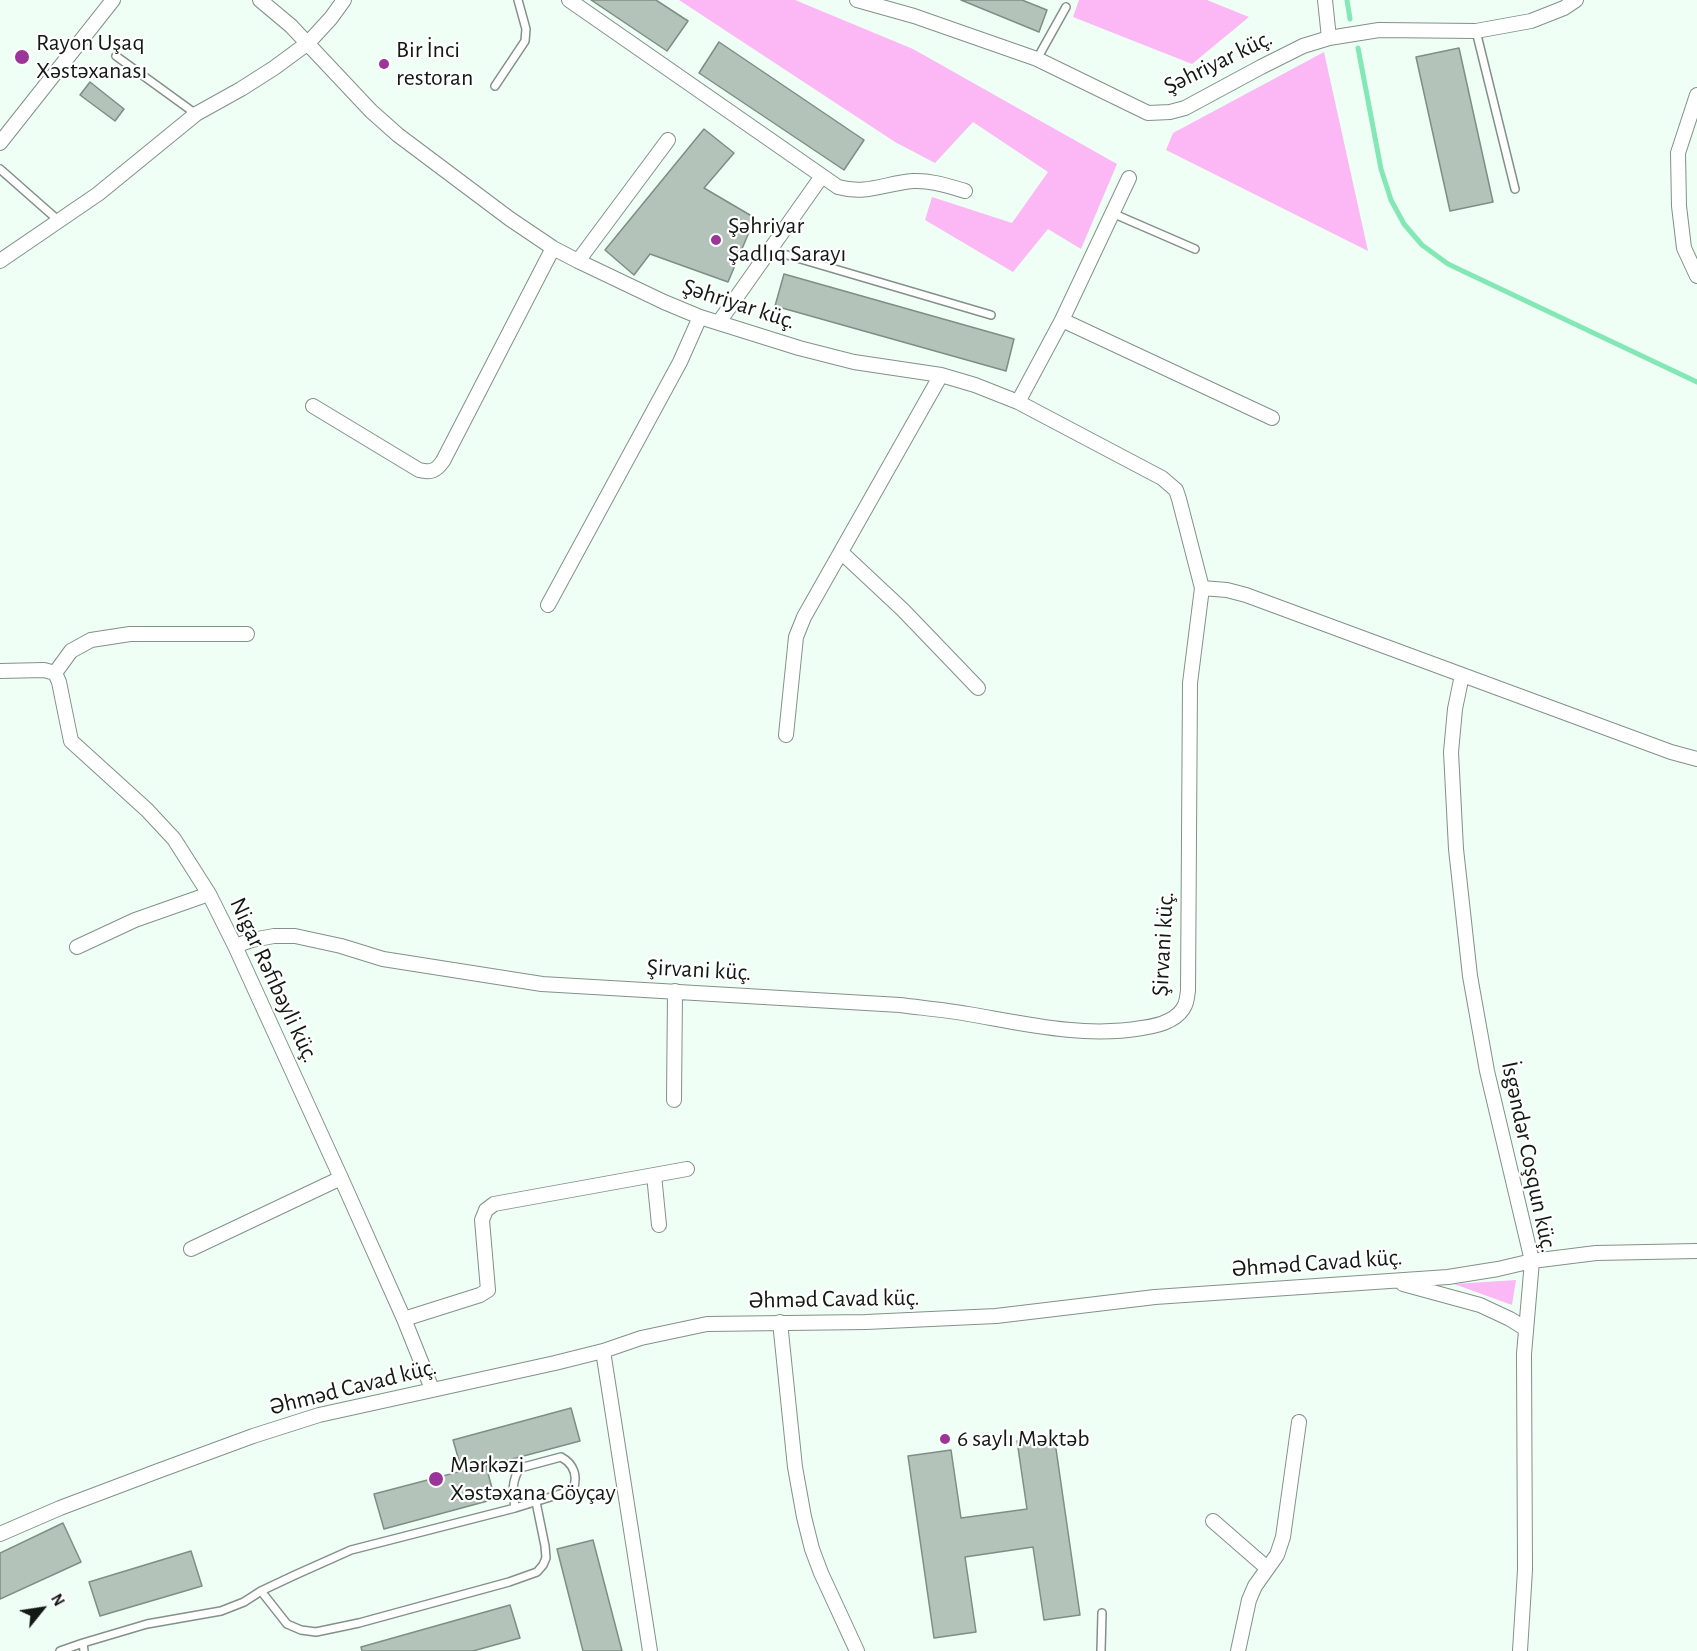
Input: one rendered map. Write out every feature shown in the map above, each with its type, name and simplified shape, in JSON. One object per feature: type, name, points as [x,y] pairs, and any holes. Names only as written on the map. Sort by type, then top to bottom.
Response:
[{"type":"street","points":[[0,143],[113,0]]},
{"type":"street","name":"Şəhriyar küç.","points":[[260,0],[291,26],[371,111],[398,135],[500,212],[553,248],[700,317],[799,348],[854,362],[941,375],[975,385],[1018,402],[1169,483],[1176,490],[1179,499],[1202,588]]},
{"type":"street","points":[[0,261],[98,194],[196,114],[266,73],[308,43],[344,0]]},
{"type":"street","points":[[569,0],[838,187],[851,191],[914,181],[934,183],[965,191]]},
{"type":"street","name":"Şəhriyar küç.","points":[[857,0],[914,16],[1037,60],[1148,113],[1170,112],[1185,108],[1303,46],[1329,38],[1378,30],[1476,31],[1531,21],[1564,8],[1576,0]]},
{"type":"street","points":[[1325,0],[1329,38]]},
{"type":"street","points":[[1697,95],[1678,153],[1679,206],[1684,248],[1697,276]]},
{"type":"street","points":[[578,261],[668,140]]},
{"type":"street","points":[[719,322],[822,176]]},
{"type":"street","points":[[1018,402],[1062,320],[1129,178]]},
{"type":"street","points":[[313,406],[420,470],[429,472],[438,469],[553,248]]},
{"type":"street","points":[[548,605],[680,362],[700,317]]},
{"type":"street","points":[[1062,320],[1272,418]]},
{"type":"street","points":[[786,735],[796,637],[804,617],[941,375]]},
{"type":"street","points":[[841,552],[903,610],[978,688]]},
{"type":"street","points":[[1202,588],[1227,590],[1246,595],[1671,752],[1697,759]]},
{"type":"street","name":"Şirvani küç.","points":[[235,946],[274,936],[295,936],[341,946],[383,959],[542,984],[900,1005],[1084,1032],[1123,1032],[1160,1025],[1175,1016],[1185,1006],[1188,991],[1190,683],[1202,588]]},
{"type":"street","points":[[0,671],[44,670],[55,673],[71,651],[91,640],[130,634],[247,634]]},
{"type":"street","name":"Nigar Rəfibəyli küç.","points":[[55,673],[59,682],[71,741],[147,810],[174,839],[209,894],[341,1178],[404,1319],[432,1389]]},
{"type":"street","name":"İsgəndər Coşqun küç.","points":[[1462,675],[1455,709],[1451,752],[1456,849],[1470,976],[1486,1071],[1532,1261],[1524,1354],[1525,1570],[1520,1651]]},
{"type":"street","points":[[77,947],[135,920],[209,894]]},
{"type":"street","points":[[674,1100],[675,991]]},
{"type":"street","points":[[404,1319],[488,1290],[482,1220],[486,1210],[494,1204],[687,1169]]},
{"type":"street","points":[[654,1175],[659,1225]]},
{"type":"street","points":[[191,1249],[341,1178]]},
{"type":"street","name":"Əhməd Cavad küç.","points":[[0,1534],[254,1436],[319,1415],[603,1351],[641,1338],[707,1324],[866,1322],[996,1316],[1155,1297],[1448,1277],[1532,1261],[1596,1254],[1697,1251]]},
{"type":"street","points":[[1392,1282],[1480,1305],[1526,1329]]},
{"type":"street","points":[[780,1322],[795,1467],[804,1517],[821,1573],[857,1651]]},
{"type":"street","points":[[603,1351],[650,1651]]},
{"type":"street","points":[[1238,1651],[1249,1600],[1255,1586],[1277,1555],[1283,1537],[1299,1422]]},
{"type":"street","points":[[1213,1521],[1267,1568]]},
{"type":"lane","points":[[495,86],[525,41],[526,29],[518,0]]},
{"type":"lane","points":[[1037,60],[1066,7]]},
{"type":"lane","points":[[1476,31],[1515,189]]},
{"type":"lane","points":[[116,56],[196,114]]},
{"type":"lane","points":[[0,170],[59,220]]},
{"type":"lane","points":[[1112,213],[1195,249]]},
{"type":"lane","points":[[770,250],[991,315]]},
{"type":"lane","points":[[60,1651],[83,1647],[147,1623],[221,1611],[351,1550],[515,1508],[573,1490],[576,1481],[570,1462],[561,1457],[520,1468],[515,1474],[512,1486],[515,1508]]},
{"type":"lane","points":[[261,1591],[287,1624],[301,1630],[316,1632],[371,1620],[509,1582],[537,1572],[546,1558],[536,1502]]},
{"type":"lane","points":[[1101,1651],[1102,1614]]},
{"type":"shaded area","points":[[679,0],[795,0],[913,49],[1117,164],[1081,249],[1048,229],[1013,272],[925,220],[932,197],[1012,223],[1048,172],[973,122],[935,163],[895,142]]},
{"type":"shaded area","points":[[1079,0],[1207,0],[1249,17],[1192,64],[1073,17]]},
{"type":"shaded area","points":[[1324,52],[1368,251],[1166,150],[1173,133]]},
{"type":"shaded area","points":[[1516,1280],[1512,1305],[1454,1284]]},
{"type":"building","points":[[591,0],[656,0],[688,21],[667,51]]},
{"type":"building","points":[[961,0],[1022,0],[1047,10],[1039,32]]},
{"type":"building","points":[[719,42],[864,140],[844,170],[699,73]]},
{"type":"building","points":[[1459,48],[1493,202],[1450,211],[1416,57]]},
{"type":"building","points":[[90,82],[124,109],[115,121],[80,95]]},
{"type":"building","points":[[704,129],[734,153],[704,188],[755,218],[728,282],[650,254],[634,275],[605,250]]},
{"type":"building","points":[[784,274],[1014,339],[1006,371],[775,306]]},
{"type":"building","points":[[571,1408],[580,1441],[486,1466],[495,1499],[384,1529],[374,1494],[462,1471],[453,1440]]},
{"type":"building","points":[[1054,1435],[1080,1615],[1044,1620],[1033,1547],[965,1557],[976,1632],[934,1638],[908,1456],[951,1450],[961,1518],[1027,1509],[1017,1441]]},
{"type":"building","points":[[63,1523],[81,1562],[0,1599],[0,1553]]},
{"type":"building","points":[[593,1540],[622,1651],[583,1651],[557,1549]]},
{"type":"building","points":[[191,1551],[202,1586],[100,1616],[89,1582]]},
{"type":"building","points":[[510,1605],[520,1638],[473,1651],[362,1651],[361,1647]]},
{"type":"waterway","points":[[1347,0],[1350,19]]},
{"type":"waterway","points":[[1358,48],[1381,169],[1391,200],[1404,224],[1422,245],[1448,264],[1697,382]]},
{"type":"place","name":"Rayon Uşaq Xəstəxanası","points":[[22,57]]},
{"type":"place","name":"Bir İnci restoran","points":[[384,64]]},
{"type":"place","name":"Şəhriyar Şadlıq Sarayı","points":[[716,240]]},
{"type":"place","name":"6 saylı Məktəb","points":[[945,1439]]},
{"type":"place","name":"Mərkəzi Xəstəxana Göyçay","points":[[436,1479]]}]
